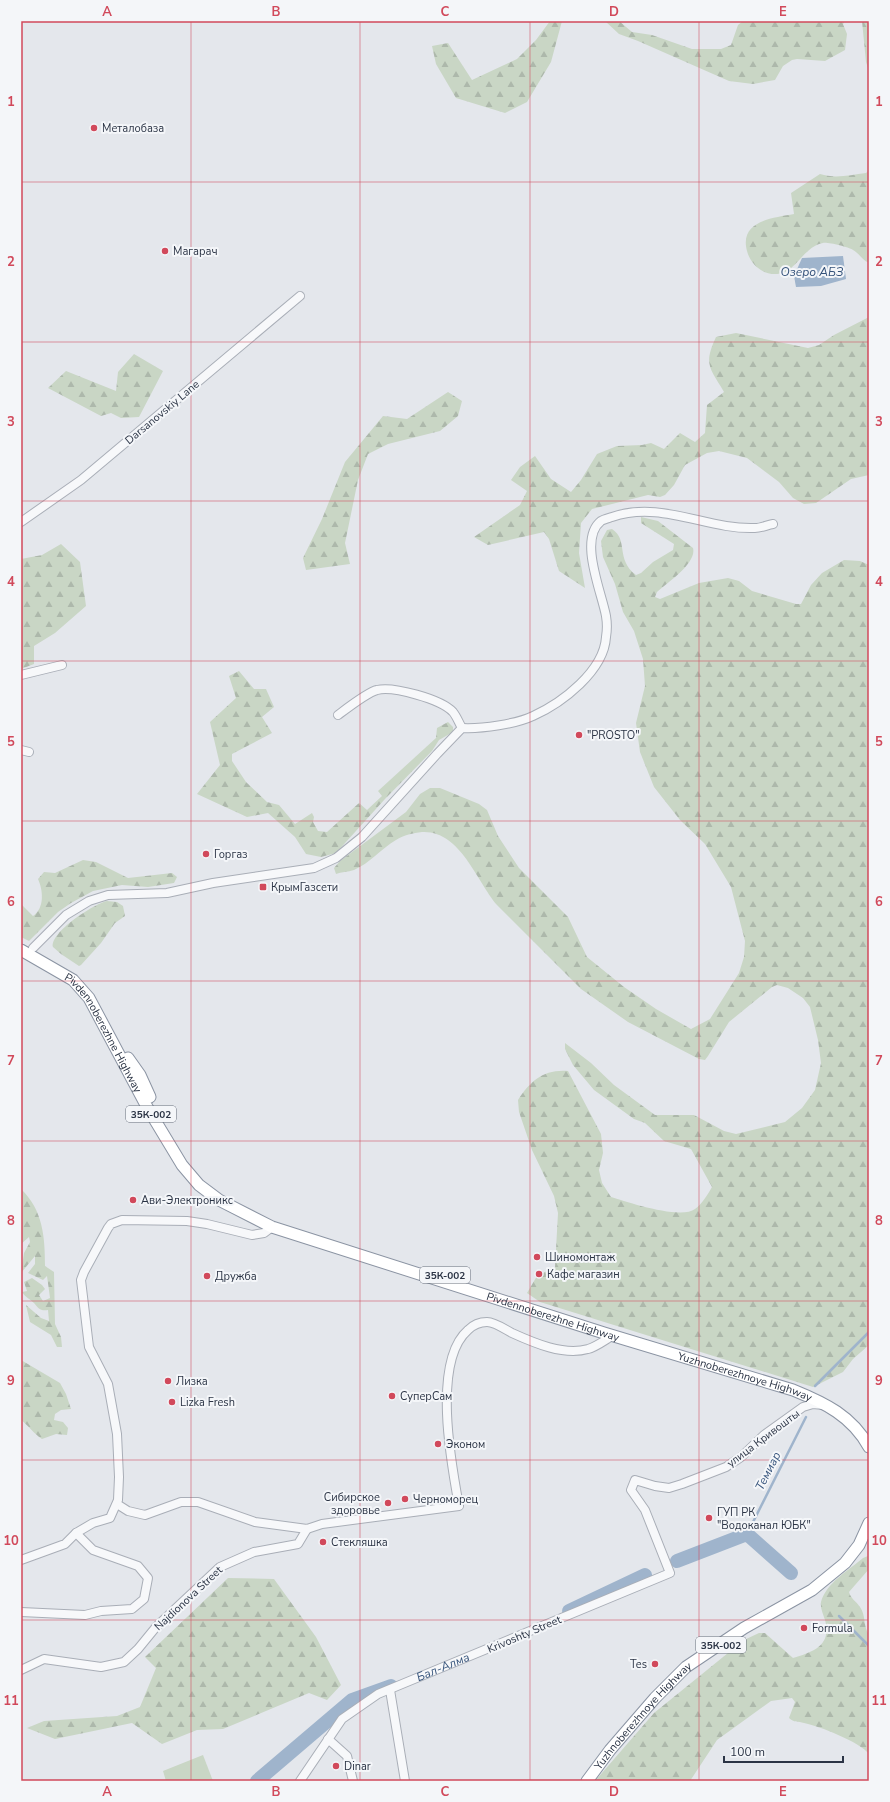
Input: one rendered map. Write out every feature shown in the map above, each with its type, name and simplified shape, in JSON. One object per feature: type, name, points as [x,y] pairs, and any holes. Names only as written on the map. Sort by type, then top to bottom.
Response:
[{"type":"highway","name":"Pivdennoberezhne Highway","points":[[25,947],[73,980],[89,998],[147,1107],[182,1165],[199,1185],[219,1200],[274,1224],[614,1332]]},
{"type":"highway","name":"Pivdennoberezhne Highway","points":[[25,947],[77,975],[93,994],[122,1048],[140,1075],[159,1116],[188,1167],[200,1180],[219,1195],[274,1224]]},
{"type":"highway","name":"Yuzhnoberezhnoye Highway","points":[[614,1332],[779,1385],[828,1403],[848,1414],[864,1431],[869,1439]]},
{"type":"highway","name":"Yuzhnoberezhnoye Highway","points":[[828,1403],[856,1428],[869,1446]]},
{"type":"highway","name":"Yuzhnoberezhnoye Highway","points":[[588,1781],[610,1750],[654,1698],[681,1671],[744,1628],[812,1590],[845,1563],[859,1545],[869,1523]]},
{"type":"highway","name":"Yuzhnoberezhnoye Highway","points":[[588,1781],[656,1698],[686,1669],[737,1634],[814,1590],[846,1564],[860,1546],[869,1528]]},
{"type":"street","name":"Darsanovskiy Lane","points":[[21,522],[81,480],[300,296]]},
{"type":"street","points":[[25,947],[66,915],[89,901],[108,895],[167,893],[213,883],[314,868],[336,858],[362,837],[462,728],[477,729],[532,716],[559,701],[582,683],[598,663],[606,639],[606,617],[594,574],[591,547],[594,531],[601,521],[618,515],[642,510],[675,514],[732,526],[756,528],[773,524]]},
{"type":"street","points":[[21,675],[62,665]]},
{"type":"street","points":[[338,715],[376,690],[388,689],[401,691],[440,704],[453,712],[462,728]]},
{"type":"street","points":[[21,1560],[65,1544],[76,1533],[93,1523],[110,1518],[117,1504],[119,1477],[117,1434],[108,1384],[89,1347],[81,1280],[111,1224],[122,1220],[187,1221],[207,1224],[252,1235],[264,1233],[274,1224]]},
{"type":"street","points":[[117,1504],[128,1511],[145,1515],[181,1502],[198,1502],[255,1522],[306,1529],[322,1524],[459,1506],[453,1475],[446,1397],[448,1370],[455,1348],[462,1335],[474,1325],[488,1322],[532,1342],[571,1352],[589,1349],[614,1332]]},
{"type":"street","name":"улица Кривошты","points":[[390,1690],[670,1573],[644,1510],[631,1490],[635,1480],[655,1486],[669,1488],[726,1467],[741,1457],[764,1435],[803,1407],[813,1404],[828,1403]]},
{"type":"street","name":"Najdionova Street","points":[[21,1670],[44,1660],[101,1667],[124,1662],[138,1650],[156,1627],[220,1567],[254,1552],[298,1544],[306,1529]]},
{"type":"street","points":[[21,1612],[85,1615],[101,1611],[132,1609],[144,1599],[148,1578],[138,1566],[93,1550],[76,1533]]},
{"type":"street","points":[[300,1781],[342,1719],[378,1694],[390,1690],[404,1781]]},
{"type":"street","points":[[328,1739],[347,1756],[353,1781]]},
{"type":"green space","points":[[550,21],[562,21],[551,62],[527,102],[505,113],[456,98],[436,64],[432,46],[448,43],[472,80],[517,59],[536,40]]},
{"type":"green space","points":[[605,21],[619,21],[632,32],[652,35],[692,49],[721,49],[731,45],[738,25],[743,21],[845,21],[843,24],[847,34],[845,50],[825,61],[792,60],[783,66],[775,80],[753,84],[729,81],[619,34]]},
{"type":"green space","points":[[862,21],[869,21],[869,71],[866,62]]},
{"type":"green space","points":[[869,170],[869,263],[855,251],[838,245],[823,243],[812,248],[785,272],[772,274],[756,267],[747,251],[746,241],[748,233],[759,223],[776,217],[794,214],[791,193],[820,174],[843,176],[866,173]]},
{"type":"green space","points":[[869,317],[869,475],[851,479],[816,503],[804,504],[793,498],[779,482],[747,458],[719,451],[707,453],[685,465],[674,485],[665,495],[660,497],[648,495],[592,509],[581,523],[579,553],[585,588],[559,571],[549,539],[544,532],[488,545],[474,537],[520,505],[527,491],[511,480],[520,467],[535,456],[551,479],[571,492],[581,480],[597,454],[617,446],[642,445],[651,443],[664,449],[680,433],[695,442],[705,433],[707,405],[724,392],[712,371],[709,360],[712,346],[716,337],[736,333],[808,348],[819,345],[834,335]]},
{"type":"green space","points":[[134,354],[163,371],[139,417],[121,418],[111,413],[101,416],[48,388],[66,371],[116,391],[118,372]]},
{"type":"green space","points":[[448,392],[462,401],[458,416],[440,431],[388,444],[368,454],[358,480],[345,543],[350,564],[306,570],[303,558],[322,519],[345,462],[383,416],[407,419]]},
{"type":"green space","points":[[641,517],[658,521],[693,548],[691,560],[681,572],[657,592],[655,597],[660,599],[699,583],[728,578],[739,581],[752,591],[796,604],[801,604],[811,585],[822,573],[844,560],[860,561],[869,565],[869,1345],[853,1359],[843,1372],[813,1387],[540,1302],[527,1293],[537,1276],[555,1267],[558,1213],[554,1196],[532,1150],[519,1112],[518,1100],[528,1087],[538,1078],[552,1072],[568,1071],[601,1134],[603,1153],[599,1170],[602,1183],[611,1197],[654,1209],[688,1212],[695,1209],[700,1204],[712,1187],[691,1149],[664,1141],[645,1123],[634,1119],[594,1090],[573,1065],[565,1049],[565,1043],[591,1063],[614,1085],[655,1115],[694,1115],[724,1131],[736,1134],[785,1122],[802,1108],[815,1090],[821,1063],[818,1040],[810,1007],[803,998],[788,988],[777,985],[772,987],[729,1022],[705,1060],[699,1059],[628,1022],[581,989],[497,905],[466,858],[447,839],[435,834],[422,832],[409,834],[396,840],[365,864],[354,870],[336,874],[334,868],[340,861],[406,812],[420,794],[430,788],[440,788],[479,804],[487,810],[498,836],[519,868],[568,917],[587,957],[624,987],[656,1009],[691,1029],[710,1019],[739,973],[744,957],[745,941],[731,887],[705,844],[680,820],[654,787],[640,752],[636,723],[645,686],[643,659],[634,631],[623,612],[615,584],[603,557],[601,541],[607,530],[612,529],[617,533],[622,544],[626,563],[636,575],[641,573],[653,562],[673,550],[674,544],[641,523]]},
{"type":"green space","points":[[61,544],[80,562],[86,606],[55,633],[34,646],[34,664],[21,669],[21,559],[42,555]]},
{"type":"green space","points":[[239,671],[254,689],[266,689],[274,707],[262,717],[272,733],[232,754],[232,761],[246,782],[267,802],[279,805],[295,824],[312,813],[314,817],[313,822],[318,831],[327,832],[359,803],[367,810],[382,796],[378,791],[436,738],[437,728],[448,722],[453,727],[453,732],[439,740],[432,751],[385,799],[336,853],[321,857],[306,854],[295,837],[268,813],[247,817],[197,794],[220,765],[210,722],[236,698],[229,676]]},
{"type":"green space","points":[[83,860],[96,862],[128,878],[172,873],[177,877],[174,883],[148,887],[122,885],[93,891],[58,912],[29,941],[21,937],[21,904],[33,916],[40,908],[42,893],[38,879],[44,872],[55,873]]},
{"type":"green space","points":[[107,901],[117,902],[123,906],[125,916],[115,923],[101,943],[81,965],[79,966],[53,947],[54,941],[58,934],[65,927],[83,913]]},
{"type":"green space","points":[[21,1189],[34,1206],[38,1215],[43,1234],[45,1266],[54,1272],[55,1324],[61,1337],[62,1347],[57,1347],[51,1335],[30,1322],[26,1305],[41,1318],[49,1321],[48,1310],[40,1309],[22,1292],[27,1291],[24,1282],[32,1278],[45,1289],[39,1295],[43,1301],[50,1298],[47,1276],[43,1280],[28,1273],[35,1264],[35,1256],[21,1273],[24,1253],[30,1242],[29,1237],[21,1244]]},
{"type":"green space","points":[[21,1360],[60,1383],[66,1394],[71,1409],[61,1410],[55,1414],[54,1420],[63,1422],[68,1428],[67,1435],[56,1434],[42,1439],[21,1420]]},
{"type":"green space","points":[[868,1556],[869,1569],[849,1592],[862,1610],[869,1635],[869,1754],[864,1749],[839,1735],[819,1727],[791,1720],[789,1718],[795,1702],[792,1698],[771,1701],[717,1740],[690,1781],[595,1781],[654,1713],[744,1640],[759,1633],[765,1633],[793,1658],[808,1653],[820,1646],[826,1636],[825,1620],[821,1606],[824,1595],[839,1577],[863,1558]]},
{"type":"green space","points":[[228,1578],[274,1579],[316,1637],[341,1685],[327,1700],[309,1693],[223,1729],[197,1730],[162,1744],[132,1723],[55,1739],[27,1728],[44,1721],[117,1716],[140,1707],[156,1668],[145,1657]]},
{"type":"green space","points":[[203,1755],[213,1781],[166,1781],[163,1771]]},
{"type":"water","name":"Озеро АБЗ","points":[[843,256],[846,279],[821,286],[796,287],[794,276],[802,258]]},
{"type":"waterway","name":"Темиар","points":[[815,1386],[869,1332]]},
{"type":"waterway","name":"Темиар","points":[[747,1534],[806,1417]]},
{"type":"waterway","name":"Бал-Алма","points":[[677,1561],[747,1534],[791,1573]]},
{"type":"waterway","name":"Бал-Алма","points":[[569,1611],[645,1575]]},
{"type":"waterway","name":"Бал-Алма","points":[[839,1616],[869,1646]]},
{"type":"waterway","name":"Бал-Алма","points":[[257,1781],[352,1700],[391,1686]]},
{"type":"place","name":"Металобаза","points":[[94,128]]},
{"type":"place","name":"Магарач","points":[[165,251]]},
{"type":"place","name":"\"PROSTO\"","points":[[579,735]]},
{"type":"place","name":"Горгаз","points":[[206,854]]},
{"type":"place","name":"КрымГазсети","points":[[263,887]]},
{"type":"place","name":"Ави-Электроникс","points":[[133,1200]]},
{"type":"place","name":"Шиномонтаж","points":[[537,1257]]},
{"type":"place","name":"Кафе магазин","points":[[539,1274]]},
{"type":"place","name":"Дружба","points":[[207,1276]]},
{"type":"place","name":"Лизка","points":[[168,1381]]},
{"type":"place","name":"СуперСам","points":[[392,1396]]},
{"type":"place","name":"Lizka Fresh","points":[[172,1402]]},
{"type":"place","name":"Эконом","points":[[438,1444]]},
{"type":"place","name":"Черноморец","points":[[405,1499]]},
{"type":"place","name":"Сибирское здоровье","points":[[388,1503]]},
{"type":"place","name":"ГУП РК \"Водоканал ЮБК\"","points":[[709,1518]]},
{"type":"place","name":"Стекляшка","points":[[323,1542]]},
{"type":"place","name":"Formula","points":[[804,1628]]},
{"type":"place","name":"Tes","points":[[655,1664]]},
{"type":"place","name":"Dinar","points":[[336,1766]]}]
